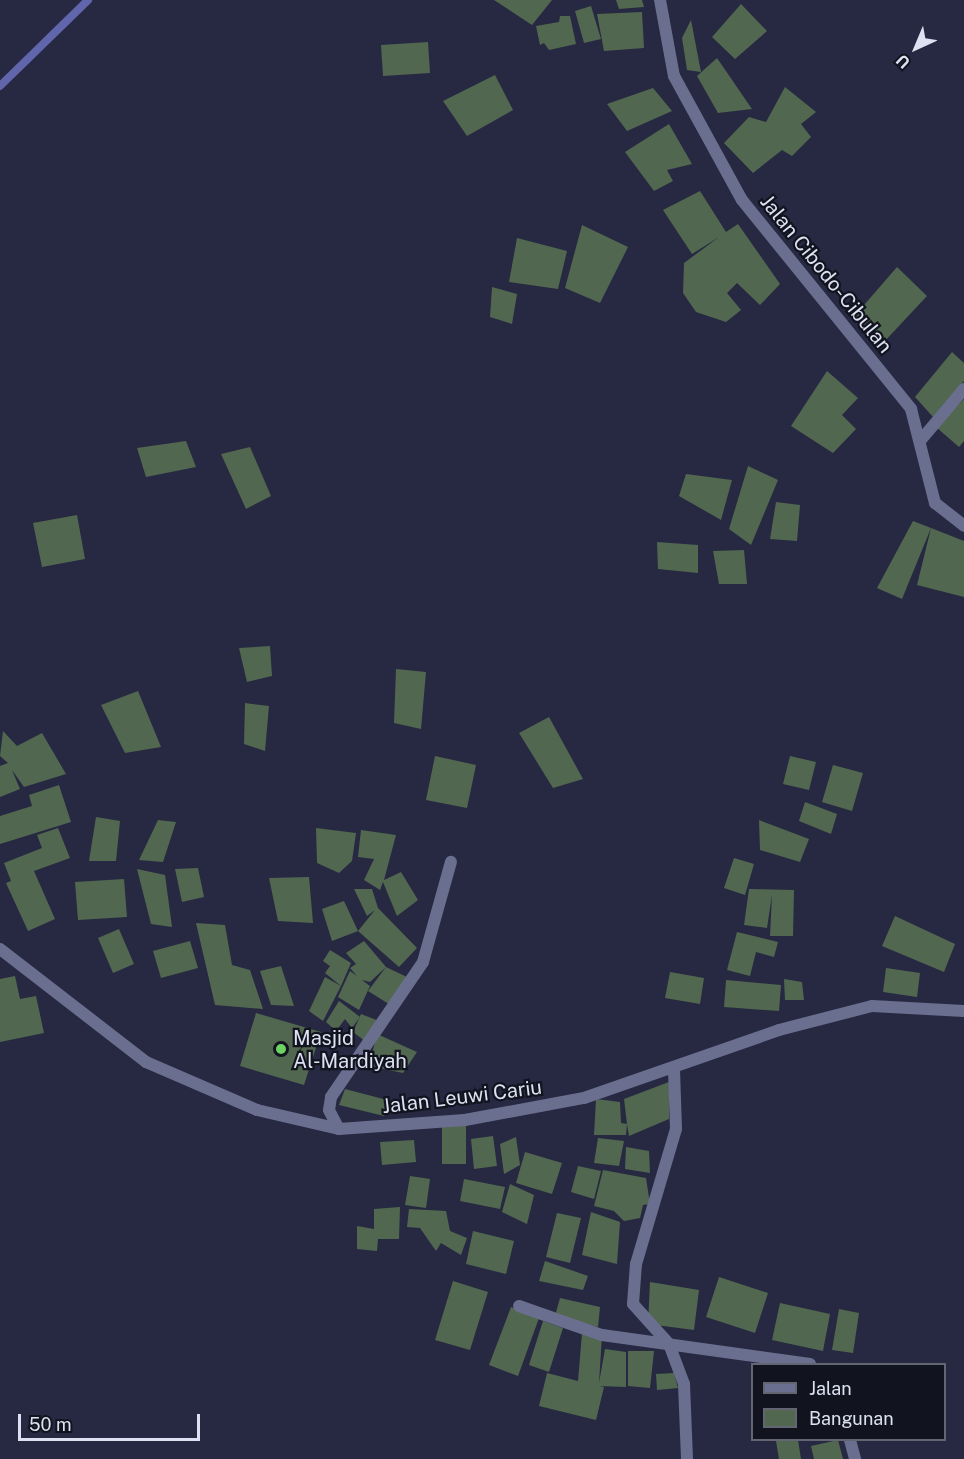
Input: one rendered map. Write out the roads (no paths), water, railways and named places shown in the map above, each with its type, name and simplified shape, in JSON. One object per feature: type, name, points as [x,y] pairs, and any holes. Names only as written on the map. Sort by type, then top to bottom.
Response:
[{"type":"street","name":"Jalan Cibodo-Cibulan","points":[[660,0],[674,76],[742,200],[911,409],[935,503],[964,526]]},
{"type":"street","points":[[920,441],[964,389]]},
{"type":"street","points":[[339,1129],[329,1110],[331,1097],[423,962],[451,862]]},
{"type":"street","name":"Jalan Leuwi Cariu","points":[[0,948],[146,1062],[257,1110],[339,1129],[502,1116],[584,1098],[674,1069],[779,1030],[872,1006],[964,1011]]},
{"type":"street","points":[[674,1069],[676,1129],[636,1264],[633,1304],[669,1344],[684,1384],[687,1459]]},
{"type":"street","points":[[519,1306],[602,1335],[797,1363]]},
{"type":"street","points":[[850,1441],[855,1459]]},
{"type":"waterway","points":[[0,86],[88,0]]},
{"type":"place","name":"Masjid Al-Mardiyah","points":[[281,1049]]}]
